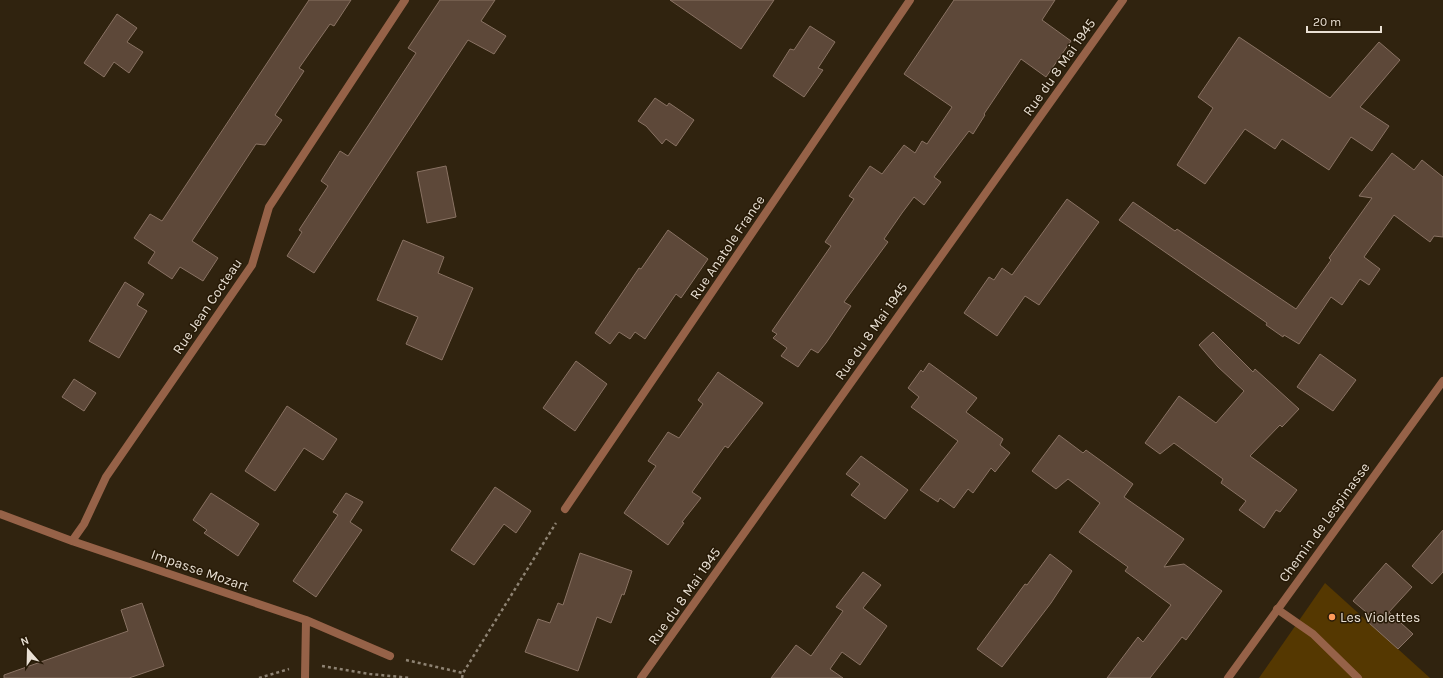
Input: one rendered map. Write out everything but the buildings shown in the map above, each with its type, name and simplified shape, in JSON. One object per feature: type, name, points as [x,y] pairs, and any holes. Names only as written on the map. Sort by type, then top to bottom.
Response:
[{"type":"street","name":"Rue Jean Cocteau","points":[[72,541],[84,524],[106,477],[252,264],[269,207],[405,0]]},
{"type":"street","name":"Rue Anatole France","points":[[565,509],[910,0]]},
{"type":"street","name":"Rue du 8 Mai 1945","points":[[641,678],[1123,0]]},
{"type":"street","name":"Chemin de Lespinasse","points":[[1228,678],[1443,381]]},
{"type":"street","name":"Impasse Mozart","points":[[0,514],[72,541],[306,620],[390,656]]},
{"type":"street","points":[[1277,609],[1313,634],[1358,678]]},
{"type":"street","points":[[305,678],[304,666],[306,620]]},
{"type":"path","points":[[462,678],[463,673],[565,509]]},
{"type":"path","points":[[390,656],[463,673]]},
{"type":"path","points":[[259,678],[280,671],[304,666],[328,666],[370,674],[411,678]]},
{"type":"shaded area","name":"Les Violettes","points":[[1325,583],[1430,678],[1259,678]]},
{"type":"place","name":"Les Violettes","points":[[1332,617]]}]
